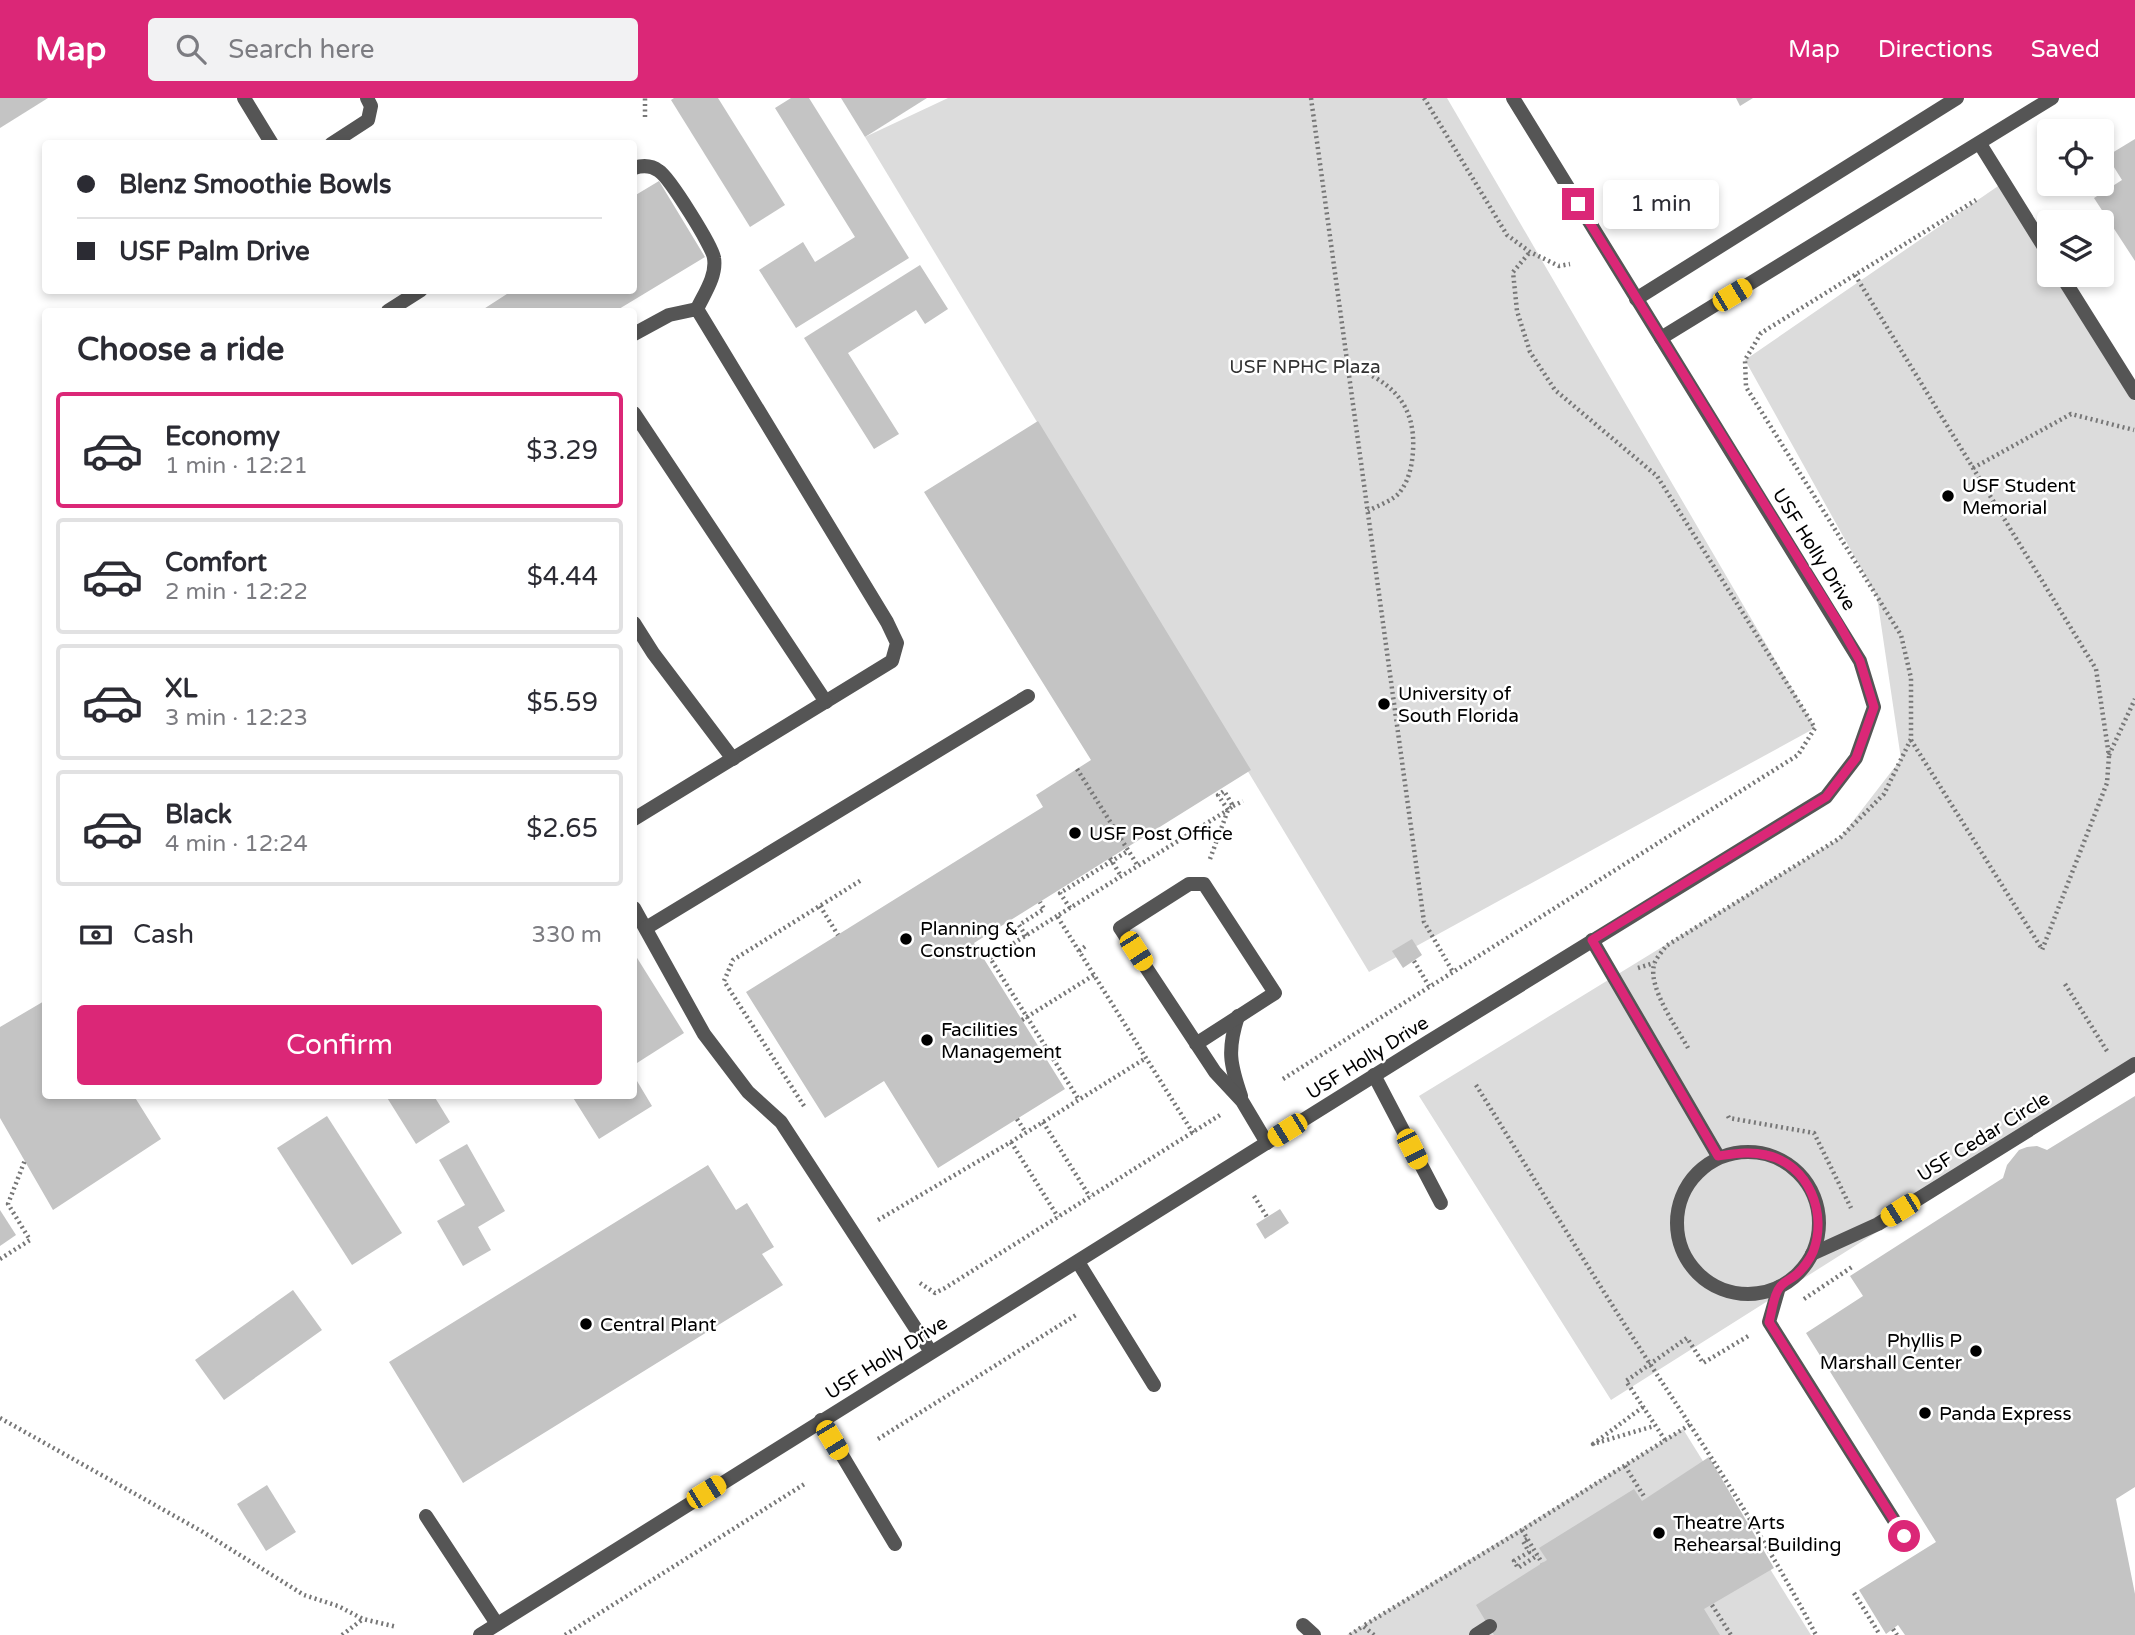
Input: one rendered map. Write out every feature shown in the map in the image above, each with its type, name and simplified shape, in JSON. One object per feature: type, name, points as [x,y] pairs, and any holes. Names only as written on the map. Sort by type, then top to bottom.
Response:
[{"type":"street","points":[[244,98],[270,140]]},
{"type":"street","points":[[337,140],[368,120],[371,106],[367,98]]},
{"type":"street","name":"USF Holly Drive","points":[[480,1635],[1374,1075],[1826,797],[1856,758],[1874,707],[1860,661],[1513,98]]},
{"type":"street","points":[[1636,299],[1958,98]]},
{"type":"street","points":[[1661,338],[2052,98]]},
{"type":"street","points":[[1980,144],[2037,236]]},
{"type":"street","points":[[637,167],[643,165],[661,171],[715,256],[714,273],[697,309]]},
{"type":"street","points":[[2069,287],[2135,393]]},
{"type":"street","points":[[393,308],[415,294]]},
{"type":"street","points":[[637,332],[669,315],[697,309]]},
{"type":"street","points":[[637,817],[892,661],[897,643],[887,622],[697,309]]},
{"type":"street","points":[[637,418],[826,702]]},
{"type":"street","points":[[637,628],[733,759]]},
{"type":"street","points":[[646,928],[1028,696]]},
{"type":"street","points":[[1196,1044],[1275,993],[1204,884],[1189,884],[1121,928],[1196,1044],[1215,1072],[1242,1101],[1267,1143]]},
{"type":"street","points":[[637,913],[704,1034],[748,1092],[781,1122],[930,1352]]},
{"type":"street","points":[[1592,940],[1718,1156]]},
{"type":"street","points":[[1238,1016],[1230,1041],[1230,1065],[1242,1101]]},
{"type":"street","name":"USF Cedar Circle","points":[[1779,1287],[1798,1273],[1812,1254],[1878,1224],[2135,1064]]},
{"type":"street","points":[[1374,1075],[1441,1203]]},
{"type":"street","points":[[1779,1287],[1758,1294],[1734,1293],[1713,1286],[1696,1272],[1683,1254],[1677,1232],[1678,1209],[1686,1188],[1700,1171],[1718,1156],[1743,1152],[1767,1155],[1790,1165],[1807,1183],[1817,1206],[1819,1230],[1812,1254]]},
{"type":"street","points":[[1078,1262],[1154,1385]]},
{"type":"street","points":[[1779,1287],[1769,1322],[1904,1536]]},
{"type":"street","points":[[821,1420],[895,1544]]},
{"type":"street","points":[[426,1516],[497,1624]]},
{"type":"street","points":[[1476,1635],[1490,1626]]},
{"type":"path","points":[[645,98],[645,117]]},
{"type":"path","points":[[1311,98],[1424,922],[1453,972]]},
{"type":"path","points":[[1424,98],[1507,235],[1530,252],[1559,266],[1570,264]]},
{"type":"path","points":[[1745,360],[1761,333],[1976,200]]},
{"type":"path","points":[[1283,1079],[1798,755],[1815,728],[1657,476],[1555,390],[1530,352],[1517,311],[1513,272],[1530,252]]},
{"type":"path","points":[[1855,275],[2096,669],[2109,756],[2107,783],[2042,950],[1910,739]]},
{"type":"path","points":[[1348,365],[1380,380],[1407,406],[1414,438],[1412,469],[1399,494],[1368,511]]},
{"type":"path","points":[[1973,468],[2071,414],[2134,430]]},
{"type":"path","points":[[2109,756],[2135,699]]},
{"type":"path","points":[[1077,769],[1138,866]]},
{"type":"path","points":[[1220,792],[1218,795],[1231,808]]},
{"type":"path","points":[[1210,859],[1231,808],[1243,801]]},
{"type":"path","points":[[1070,908],[1060,893],[1128,850]]},
{"type":"path","points":[[1111,860],[1121,876]]},
{"type":"path","points":[[805,1106],[724,981],[733,960],[863,879]]},
{"type":"path","points":[[1026,936],[1019,925],[1044,909],[1040,902]]},
{"type":"path","points":[[820,906],[838,935]]},
{"type":"path","points":[[1057,916],[988,959],[1079,1100]]},
{"type":"path","points":[[1079,951],[1087,946]]},
{"type":"path","points":[[1414,961],[1429,986]]},
{"type":"path","points":[[1637,968],[1654,963]]},
{"type":"path","points":[[1025,1019],[1094,975]]},
{"type":"path","points":[[2065,984],[2095,1033]]},
{"type":"path","points":[[884,1230],[878,1220],[1026,1133],[1146,1058]]},
{"type":"path","points":[[1476,1085],[1650,1364],[1692,1424],[1795,1595],[1816,1635]]},
{"type":"path","points":[[916,1278],[921,1285],[934,1293],[1220,1115]]},
{"type":"path","points":[[1017,1119],[1026,1133]]},
{"type":"path","points":[[1043,1122],[1090,1197]]},
{"type":"path","points":[[1011,1142],[1058,1217]]},
{"type":"path","points":[[0,1259],[30,1240],[8,1204],[25,1160]]},
{"type":"path","points":[[1254,1196],[1267,1217]]},
{"type":"path","points":[[878,1439],[1076,1315]]},
{"type":"path","points":[[1665,1440],[1626,1381],[1687,1338],[1703,1363],[1748,1336]]},
{"type":"path","points":[[1643,1407],[1593,1444],[1654,1426]]},
{"type":"path","points":[[0,1418],[203,1532],[304,1595],[338,1606],[363,1619],[397,1627]]},
{"type":"path","points":[[1350,1635],[1692,1424]]},
{"type":"path","points":[[1625,1466],[1645,1498]]},
{"type":"path","points":[[565,1635],[806,1483]]},
{"type":"path","points":[[1522,1530],[1542,1563]]},
{"type":"path","points":[[1527,1539],[1522,1541],[1529,1552],[1514,1561],[1518,1568],[1538,1555]]},
{"type":"path","points":[[1854,1593],[1880,1635]]},
{"type":"path","points":[[1712,1605],[1731,1635]]},
{"type":"path","points":[[342,1635],[363,1619]]},
{"type":"path","points":[[1363,1626],[1374,1635]]},
{"type":"path","points":[[1893,1629],[1897,1635]]},
{"type":"green space","name":"USF NPHC Plaza","points":[[948,98],[1447,98],[1815,728],[1369,972],[865,137]]},
{"type":"green space","points":[[2004,182],[2037,238],[2037,287],[2066,287],[2135,401],[2135,1069],[1611,1400],[1419,1096],[1840,838],[1901,759],[1877,597],[1745,360]]},
{"type":"green space","name":"Theatre Arts Rehearsal Building","points":[[1683,1429],[1811,1635],[1347,1635]]},
{"type":"building","points":[[0,98],[48,98],[0,128]]},
{"type":"building","points":[[718,98],[785,205],[750,227],[671,100]]},
{"type":"building","points":[[791,98],[809,98],[909,258],[796,328],[759,270],[803,242],[815,262],[855,237],[775,108]]},
{"type":"building","points":[[841,98],[927,98],[865,137]]},
{"type":"building","points":[[1736,98],[1753,98],[1740,106]]},
{"type":"building","points":[[2135,139],[2135,261],[2114,229],[2114,210],[2102,210],[2094,198],[2114,196],[2114,185],[2122,180],[2114,167],[2114,152]]},
{"type":"building","points":[[659,181],[705,257],[621,308],[485,308],[507,294],[637,294],[637,194]]},
{"type":"building","points":[[920,265],[948,309],[925,324],[916,310],[848,353],[899,434],[874,449],[804,338]]},
{"type":"building","points":[[1038,421],[1251,770],[974,943],[1065,1089],[938,1168],[884,1081],[825,1118],[746,992],[1043,807],[1036,795],[1091,760],[924,492]]},
{"type":"building","points":[[1412,939],[1422,955],[1403,968],[1392,951]]},
{"type":"building","points":[[637,958],[684,1033],[637,1063]]},
{"type":"building","points":[[42,1002],[42,1099],[136,1099],[161,1139],[53,1210],[0,1118],[0,1027]]},
{"type":"building","points":[[637,1081],[652,1106],[599,1139],[574,1099],[637,1099]]},
{"type":"building","name":"Phyllis P Marshall Center","points":[[2135,1096],[2135,1487],[2116,1499],[2135,1594],[2135,1635],[1905,1635],[1898,1625],[1886,1634],[1859,1590],[1936,1542],[1806,1333],[1863,1296],[1850,1276],[2003,1178],[2007,1165],[2019,1150],[2037,1146],[2047,1150]]},
{"type":"building","points":[[388,1099],[436,1099],[450,1122],[416,1144]]},
{"type":"building","points":[[327,1116],[402,1233],[352,1265],[277,1148]]},
{"type":"building","points":[[467,1144],[505,1211],[478,1227],[491,1250],[463,1266],[437,1221],[465,1205],[439,1160]]},
{"type":"building","name":"Central Plant","points":[[708,1165],[736,1210],[747,1203],[774,1247],[762,1254],[783,1285],[463,1483],[389,1362]]},
{"type":"building","points":[[1280,1209],[1289,1223],[1265,1239],[1256,1224]]},
{"type":"building","points":[[0,1210],[16,1235],[0,1246]]},
{"type":"building","points":[[293,1290],[322,1330],[224,1400],[195,1360]]},
{"type":"building","name":"Theatre Arts Rehearsal Building","points":[[1709,1457],[1774,1568],[1704,1609],[1720,1635],[1494,1635],[1476,1605],[1547,1560],[1539,1548],[1634,1489],[1642,1501]]},
{"type":"building","points":[[267,1485],[296,1532],[266,1551],[237,1504]]},
{"type":"place","name":"USF Student Memorial","points":[[1948,496]]},
{"type":"place","name":"University of South Florida","points":[[1384,704]]},
{"type":"place","name":"USF Post Office","points":[[1075,833]]},
{"type":"place","name":"Planning & Construction","points":[[906,939]]},
{"type":"place","name":"Facilities Management","points":[[927,1040]]},
{"type":"place","name":"Central Plant","points":[[586,1324]]},
{"type":"place","name":"Phyllis P Marshall Center","points":[[1976,1351]]},
{"type":"place","name":"Panda Express","points":[[1925,1413]]},
{"type":"place","name":"Theatre Arts Rehearsal Building","points":[[1659,1533]]},
{"type":"route","points":[[1578,204],[1839,624],[1860,661],[1874,707],[1856,758],[1826,797],[1592,940],[1718,1156],[1743,1152],[1767,1155],[1790,1165],[1807,1183],[1817,1206],[1819,1230],[1812,1254],[1798,1273],[1779,1287],[1769,1322],[1904,1536]]}]
